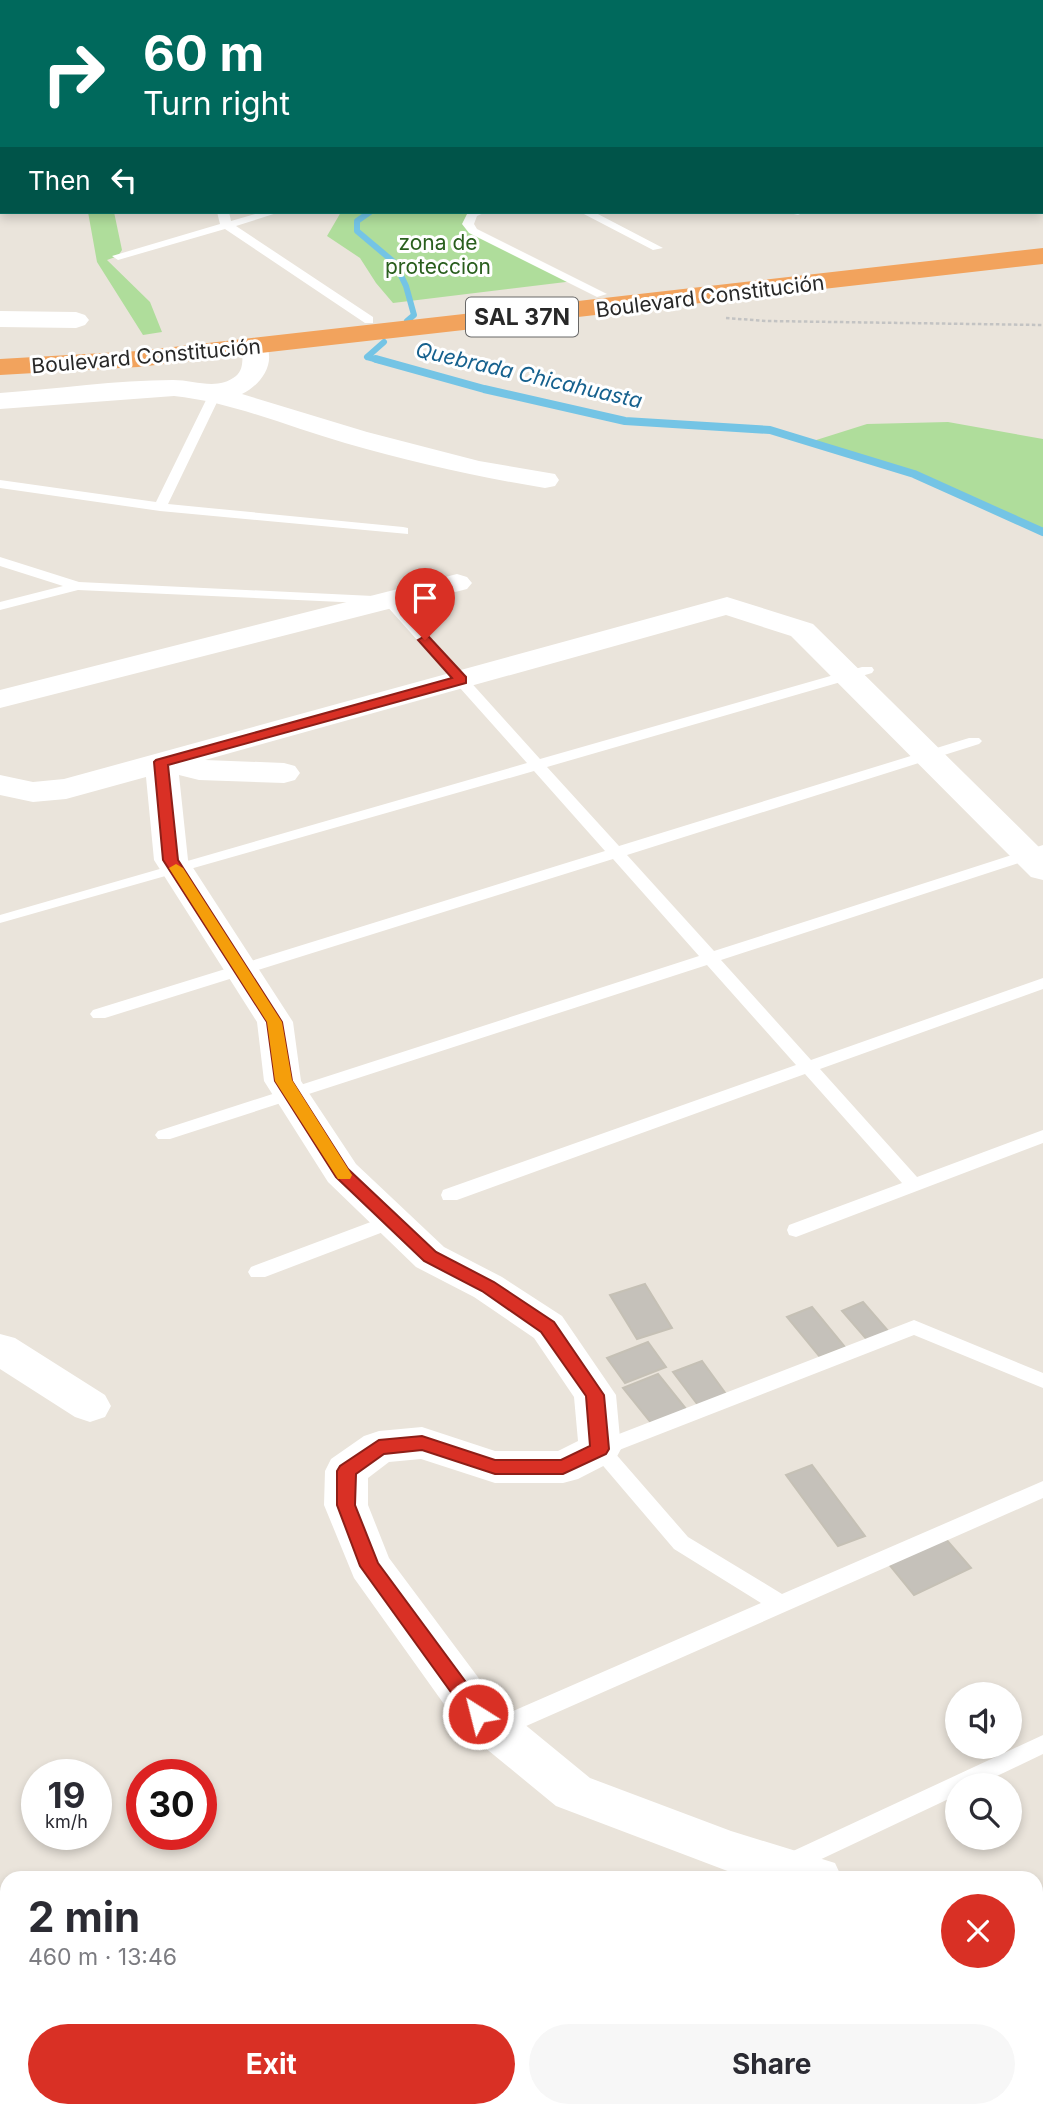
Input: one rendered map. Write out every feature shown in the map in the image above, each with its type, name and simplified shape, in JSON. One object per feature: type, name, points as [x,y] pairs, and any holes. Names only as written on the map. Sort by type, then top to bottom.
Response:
[{"type":"highway","name":"Boulevard Constitución","points":[[0,354],[118,346],[369,320],[1043,243]]},
{"type":"highway","name":"Boulevard Constitución","points":[[0,368],[138,359],[255,347],[1043,256]]},
{"type":"street","points":[[0,319],[76,320]]},
{"type":"street","points":[[215,394],[235,388],[250,379],[257,366],[255,347]]},
{"type":"street","points":[[0,401],[174,388],[215,394],[357,438],[479,469],[545,480]]},
{"type":"street","points":[[0,699],[457,583]]},
{"type":"street","points":[[0,785],[33,792],[66,789],[727,606],[802,630],[857,672],[928,756],[1038,858]]},
{"type":"street","points":[[161,762],[199,770],[284,773]]},
{"type":"street","points":[[161,762],[171,860],[275,1022],[284,1081],[342,1173],[430,1257],[488,1287],[548,1327],[595,1395],[600,1449],[563,1467],[495,1467],[422,1443],[379,1447],[346,1471],[346,1505],[370,1566],[478,1714],[573,1792],[778,1871]]},
{"type":"street","points":[[0,1349],[90,1406]]},
{"type":"lane","points":[[223,214],[226,225],[369,320]]},
{"type":"lane","points":[[118,256],[267,214]]},
{"type":"lane","points":[[472,214],[468,224],[473,231],[601,294]]},
{"type":"lane","points":[[590,214],[657,248]]},
{"type":"lane","points":[[160,507],[215,394]]},
{"type":"lane","points":[[0,484],[160,507],[403,531]]},
{"type":"lane","points":[[0,561],[78,586],[389,600],[914,1185]]},
{"type":"lane","points":[[0,606],[78,586]]},
{"type":"lane","points":[[3,919],[857,672]]},
{"type":"lane","points":[[99,1014],[974,741]]},
{"type":"lane","points":[[164,1135],[711,958],[1038,858]]},
{"type":"lane","points":[[450,1195],[1043,983]]},
{"type":"lane","points":[[796,1230],[1043,1136]]},
{"type":"lane","points":[[258,1272],[392,1221]]},
{"type":"lane","points":[[780,1604],[681,1543],[600,1449],[915,1327],[1043,1381]]},
{"type":"lane","points":[[497,1729],[1043,1489]]},
{"type":"lane","points":[[792,1871],[1043,1744]]},
{"type":"path","points":[[667,301],[727,318],[766,321],[1043,325]]},
{"type":"green space","points":[[88,214],[114,214],[122,250],[118,256],[107,260],[150,302],[162,332],[143,335],[97,262]]},
{"type":"green space","name":"zona de proteccion","points":[[340,214],[472,214],[473,231],[574,281],[393,303],[360,258],[327,236]]},
{"type":"green space","points":[[948,422],[1043,439],[1043,532],[914,474],[810,442],[867,424]]},
{"type":"building","points":[[645,1284],[672,1328],[637,1339],[610,1295]]},
{"type":"building","points":[[863,1302],[890,1333],[869,1342],[842,1311]]},
{"type":"building","points":[[812,1307],[845,1347],[820,1357],[787,1317]]},
{"type":"building","points":[[648,1342],[666,1367],[625,1383],[607,1358]]},
{"type":"building","points":[[702,1361],[726,1394],[698,1405],[673,1372]]},
{"type":"building","points":[[658,1374],[687,1410],[652,1424],[623,1388]]},
{"type":"building","points":[[812,1465],[865,1536],[838,1546],[786,1475]]},
{"type":"building","points":[[944,1537],[971,1568],[914,1595],[888,1563]]},
{"type":"waterway","name":"Quebrada Chicahuasta","points":[[367,214],[357,221],[357,231],[395,263],[406,286],[414,315],[407,321]]},
{"type":"waterway","name":"Quebrada Chicahuasta","points":[[382,361],[367,357],[384,342]]},
{"type":"waterway","name":"Quebrada Chicahuasta","points":[[376,359],[484,389],[625,421],[770,430],[914,474],[1043,532]]},
{"type":"slow traffic","points":[[176,868],[275,1022],[284,1081],[344,1175]]},
{"type":"route","points":[[425,640],[461,680],[161,762],[171,860],[275,1022],[284,1081],[342,1173],[430,1257],[488,1287],[548,1327],[595,1395],[600,1449],[563,1467],[495,1467],[422,1443],[379,1447],[346,1471],[346,1505],[370,1566],[478,1714]]}]
